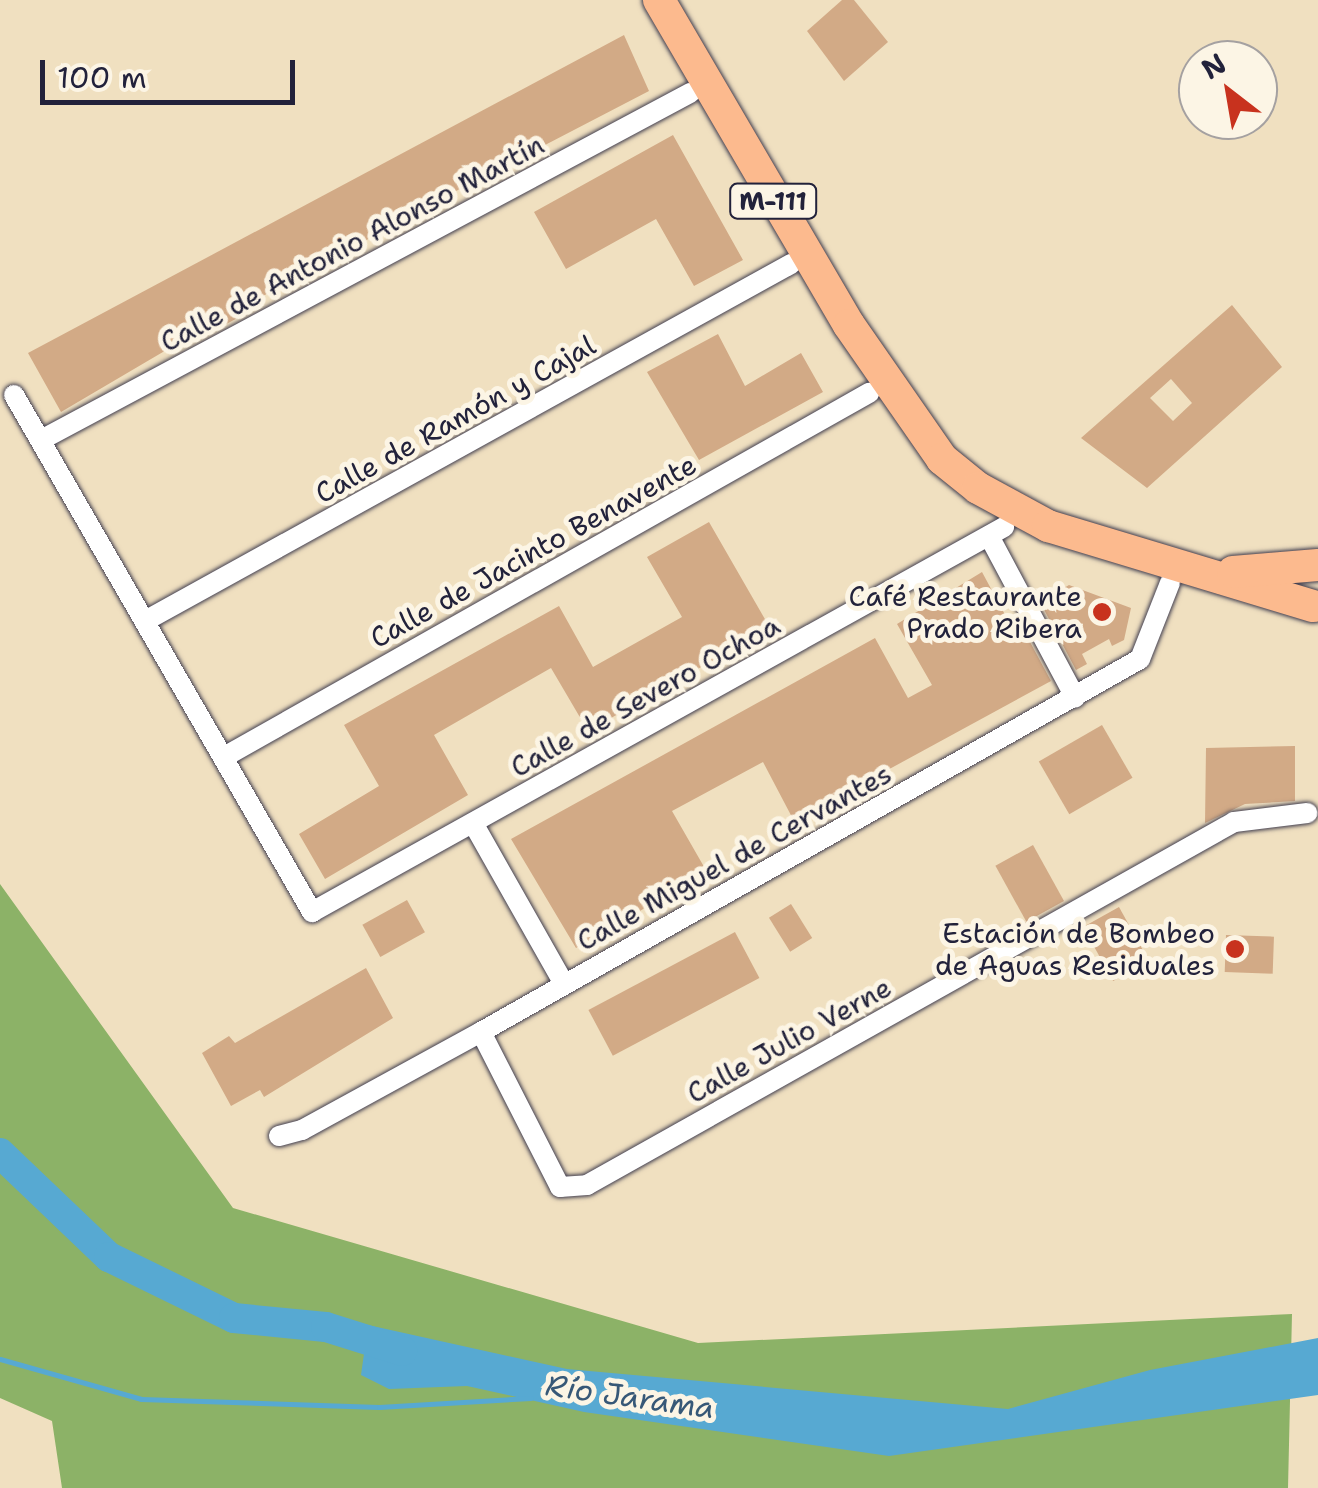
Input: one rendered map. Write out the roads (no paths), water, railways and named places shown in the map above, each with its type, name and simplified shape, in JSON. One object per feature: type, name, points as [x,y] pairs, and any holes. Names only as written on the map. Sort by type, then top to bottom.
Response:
[{"type":"main road","name":"M-111","points":[[659,0],[839,308],[942,458],[978,488],[1048,526],[1206,573],[1316,612],[1318,568],[1206,573]]},
{"type":"street","name":"Calle de Antonio Alonso Martín","points":[[41,440],[690,94]]},
{"type":"street","name":"Calle de Ramón y Cajal","points":[[145,621],[791,264]]},
{"type":"street","name":"Calle de Jacinto Benavente","points":[[224,757],[870,393]]},
{"type":"street","points":[[14,395],[224,757]]},
{"type":"street","name":"Calle de Severo Ochoa","points":[[224,757],[312,912],[997,532],[1075,697]]},
{"type":"street","name":"Calle Miguel de Cervantes","points":[[279,1136],[302,1130],[481,1032],[1140,659],[1170,583]]},
{"type":"street","name":"Calle Julio Verne","points":[[481,1032],[560,1188],[587,1185],[1234,822],[1307,814]]},
{"type":"street","points":[[473,823],[564,984]]},
{"type":"water","points":[[368,1325],[567,1369],[1008,1409],[1150,1370],[1318,1338],[1318,1395],[889,1456],[584,1412],[467,1386],[389,1389],[361,1375]]},
{"type":"waterway","name":"Río Jarama","points":[[0,1153],[109,1257],[234,1318],[326,1327],[402,1351]]},
{"type":"waterway","points":[[0,1359],[141,1399],[379,1407],[531,1398]]},
{"type":"place","name":"Café Restaurante Prado Ribera","points":[[1102,612]]},
{"type":"place","name":"Estación de Bombeo de Aguas Residuales","points":[[1235,949]]}]
